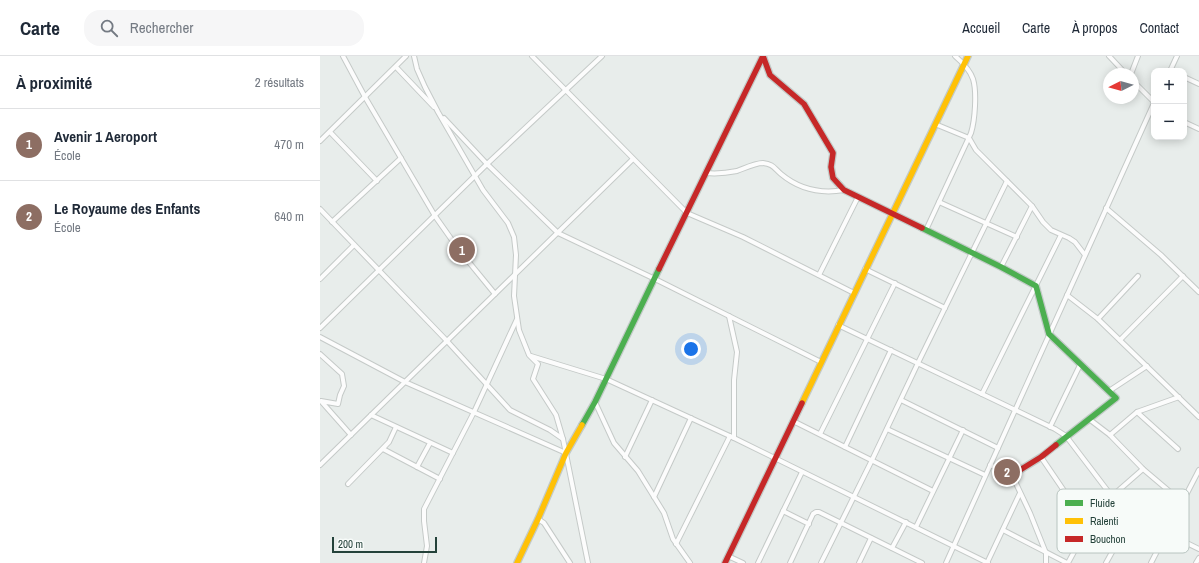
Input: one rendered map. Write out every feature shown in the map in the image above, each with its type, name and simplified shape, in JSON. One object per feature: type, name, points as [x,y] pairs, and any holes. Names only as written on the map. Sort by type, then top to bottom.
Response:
[{"type":"street","points":[[343,56],[365,97],[435,216],[459,250],[495,294]]},
{"type":"street","points":[[320,141],[406,56]]},
{"type":"street","points":[[414,56],[417,69],[438,112],[483,190],[508,223],[514,237],[516,255],[514,296],[519,330],[529,355],[538,364],[533,379],[556,415],[563,439],[588,563]]},
{"type":"street","points":[[532,56],[687,213],[743,237],[854,293]]},
{"type":"street","points":[[320,328],[487,164],[602,56]]},
{"type":"street","points":[[517,563],[566,454],[595,402],[763,56]]},
{"type":"street","points":[[763,56],[770,75],[804,104],[833,153],[831,167],[834,178],[844,190],[1001,267],[1036,286],[1049,334],[1116,398],[1041,457],[1012,475]]},
{"type":"street","points":[[926,230],[969,138],[973,126],[975,101],[973,79],[964,65],[955,56]]},
{"type":"street","points":[[725,563],[968,56]]},
{"type":"street","points":[[1109,56],[1120,68]]},
{"type":"street","points":[[1133,68],[1138,56]]},
{"type":"street","points":[[1171,68],[1177,56]]},
{"type":"street","points":[[396,67],[487,164],[558,233],[600,252],[821,362]]},
{"type":"street","points":[[1187,78],[1199,84]]},
{"type":"street","points":[[1139,88],[1153,104]]},
{"type":"street","points":[[946,563],[1151,111]]},
{"type":"street","points":[[1187,123],[1199,129]]},
{"type":"street","points":[[935,124],[969,138],[976,150],[1032,206],[1039,217],[1051,230],[1075,242],[1085,255]]},
{"type":"street","points":[[330,132],[377,181]]},
{"type":"street","points":[[332,222],[401,158]]},
{"type":"street","points":[[320,465],[633,159]]},
{"type":"street","points":[[706,173],[714,174],[735,171],[762,163],[772,165],[781,174],[804,188],[830,192],[844,190]]},
{"type":"street","points":[[821,563],[1007,182]]},
{"type":"street","points":[[819,275],[858,197]]},
{"type":"street","points":[[939,202],[1017,237]]},
{"type":"street","points":[[1001,267],[1032,206]]},
{"type":"street","points":[[1106,208],[1161,255],[1199,292]]},
{"type":"street","points":[[320,209],[447,341],[486,386],[510,410],[550,430],[563,439]]},
{"type":"street","points":[[982,394],[1061,235]]},
{"type":"street","points":[[320,279],[354,245]]},
{"type":"street","points":[[866,269],[945,308]]},
{"type":"street","points":[[1098,319],[1138,276]]},
{"type":"street","points":[[1120,340],[1183,276]]},
{"type":"street","points":[[820,434],[895,283]]},
{"type":"street","points":[[1067,295],[1098,319],[1199,416]]},
{"type":"street","points":[[729,316],[737,352],[734,372],[734,438]]},
{"type":"street","points":[[424,563],[427,546],[424,509],[474,412],[517,319]]},
{"type":"street","points":[[838,325],[1066,436],[1106,489]]},
{"type":"street","points":[[320,337],[405,382],[566,454]]},
{"type":"street","points":[[845,447],[891,350]]},
{"type":"street","points":[[320,354],[342,374],[344,386],[338,404],[321,401],[351,435]]},
{"type":"street","points":[[529,355],[606,379],[730,436],[988,563],[1020,493]]},
{"type":"street","points":[[1050,427],[1080,365]]},
{"type":"street","points":[[1109,391],[1147,366]]},
{"type":"street","points":[[1110,435],[1137,412],[1179,397]]},
{"type":"street","points":[[625,457],[652,400]]},
{"type":"street","points":[[901,400],[998,448]]},
{"type":"street","points":[[595,402],[614,443],[638,471],[664,513],[673,539],[688,562]]},
{"type":"street","points":[[1137,412],[1178,449]]},
{"type":"street","points":[[372,415],[453,453]]},
{"type":"street","points":[[654,497],[691,418]]},
{"type":"street","points":[[1090,419],[1110,435],[1143,469],[1167,489]]},
{"type":"street","points":[[793,420],[933,491]]},
{"type":"street","points":[[348,484],[390,442],[396,427]]},
{"type":"street","points":[[887,429],[985,475]]},
{"type":"street","points":[[916,527],[963,430]]},
{"type":"street","points":[[676,544],[730,436]]},
{"type":"street","points":[[417,467],[430,442]]},
{"type":"street","points":[[383,449],[440,479]]},
{"type":"street","points":[[1041,457],[1063,489]]},
{"type":"street","points":[[990,465],[1012,475],[1046,553],[1046,563]]},
{"type":"street","points":[[1119,489],[1143,469]]},
{"type":"street","points":[[1189,489],[1199,470]]},
{"type":"street","points":[[758,563],[802,472]]},
{"type":"street","points":[[783,511],[809,524]]},
{"type":"street","points":[[790,563],[813,514],[816,512],[819,512],[922,563]]},
{"type":"street","points":[[538,519],[544,523],[570,563]]},
{"type":"street","points":[[892,548],[906,522]]},
{"type":"street","points":[[1003,530],[1068,563],[1073,553]]},
{"type":"street","points":[[860,563],[871,538]]},
{"type":"street","points":[[1189,544],[1199,549]]},
{"type":"street","points":[[1106,563],[1112,553]]},
{"type":"street","points":[[1151,563],[1156,553]]},
{"type":"street","points":[[728,556],[743,563]]},
{"type":"street","points":[[1196,563],[1199,558]]},
{"type":"traffic: fast","points":[[922,228],[1036,286],[1049,334],[1116,398],[1056,445]]},
{"type":"traffic: fast","points":[[582,425],[595,402],[659,269]]},
{"type":"traffic: slow","points":[[802,403],[968,56]]},
{"type":"traffic: slow","points":[[517,563],[538,519],[566,453],[582,425]]},
{"type":"traffic: jam","points":[[763,56],[770,75],[804,104],[833,153],[831,167],[833,178],[844,190],[922,228]]},
{"type":"traffic: jam","points":[[659,269],[763,56]]},
{"type":"traffic: jam","points":[[725,563],[802,403]]},
{"type":"traffic: jam","points":[[1012,475],[1041,457],[1056,445]]},
{"type":"place","name":"Avenir 1 Aeroport","points":[[462,250]]},
{"type":"place","name":"Le Royaume des Enfants","points":[[1007,472]]}]
